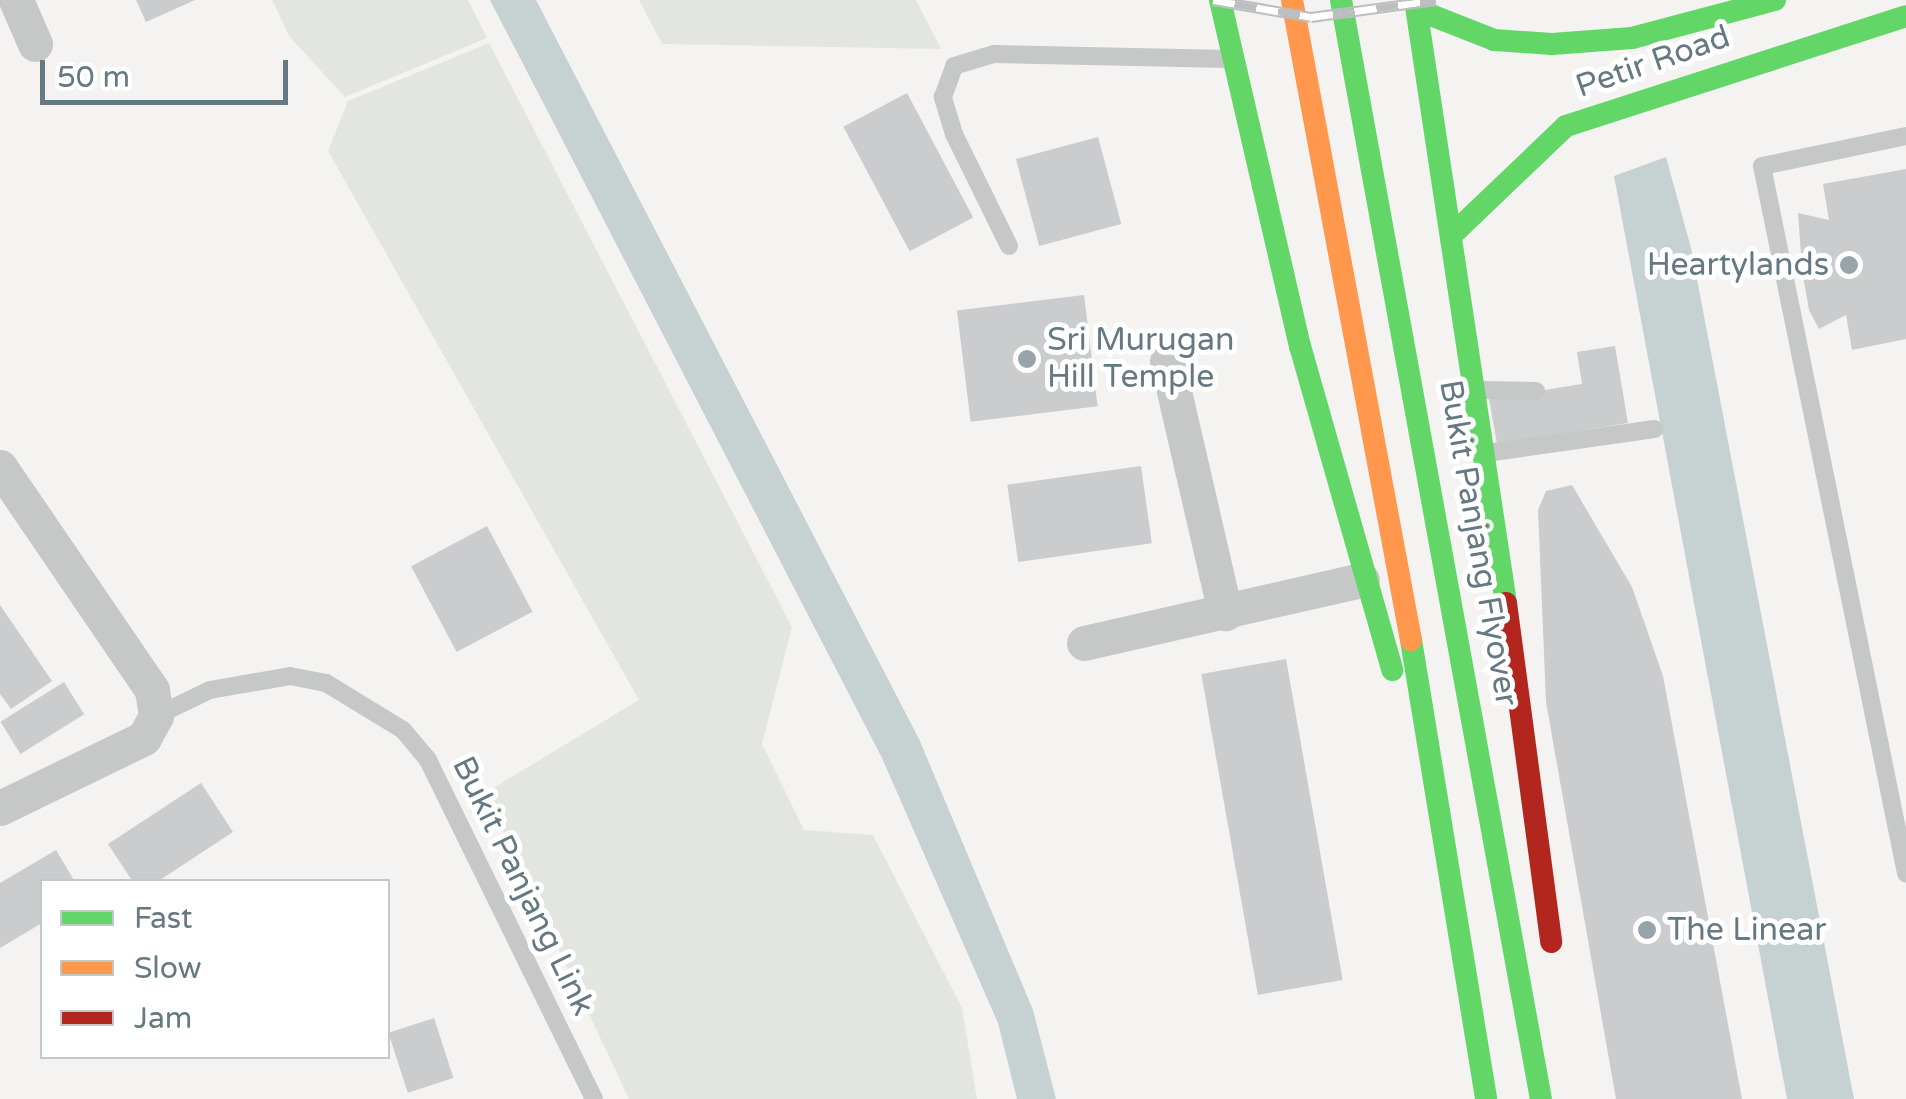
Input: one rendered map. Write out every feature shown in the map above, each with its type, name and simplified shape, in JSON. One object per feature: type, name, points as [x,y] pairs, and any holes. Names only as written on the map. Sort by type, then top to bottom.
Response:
[{"type":"main road","points":[[1292,0],[1362,338],[1419,728],[1486,1099]]},
{"type":"main road","name":"Bukit Panjang Flyover","points":[[1341,0],[1409,337],[1542,1099]]},
{"type":"main road","points":[[1417,5],[1456,230],[1482,453],[1555,972]]},
{"type":"main road","name":"Petir Road","points":[[1417,5],[1494,40],[1552,44],[1632,38],[1769,16]]},
{"type":"main road","points":[[1223,8],[1362,580],[1419,728]]},
{"type":"main road","points":[[1769,16],[1810,40]]},
{"type":"main road","name":"Petir Road","points":[[1456,230],[1566,126],[1810,40],[1906,16]]},
{"type":"street","points":[[16,0],[35,44]]},
{"type":"street","points":[[1167,361],[1225,613]]},
{"type":"street","points":[[0,467],[152,690],[156,716],[144,738],[0,808]]},
{"type":"street","points":[[1084,644],[1362,580]]},
{"type":"lane","points":[[1118,56],[1191,48],[1223,8]]},
{"type":"lane","points":[[1008,246],[954,134],[944,78],[954,66],[994,54],[1238,59]]},
{"type":"lane","points":[[1906,136],[1762,166],[1906,873]]},
{"type":"lane","points":[[1475,391],[1526,384],[1536,392]]},
{"type":"lane","points":[[1482,453],[1545,441],[1654,429]]},
{"type":"lane","name":"Bukit Panjang Link","points":[[156,716],[210,690],[290,676],[326,683],[403,730],[428,760],[594,1099]]},
{"type":"shaded area","points":[[272,0],[468,0],[487,38],[345,97],[290,37]]},
{"type":"shaded area","points":[[490,0],[536,0],[919,739],[1033,1010],[1056,1099],[1017,1099],[998,1023],[882,758]]},
{"type":"shaded area","points":[[639,0],[916,0],[941,49],[662,44]]},
{"type":"shaded area","points":[[489,43],[792,627],[762,744],[804,830],[873,835],[962,1008],[977,1099],[629,1099],[485,793],[639,700],[328,151],[348,101]]},
{"type":"shaded area","points":[[1666,157],[1691,248],[1854,1099],[1787,1099],[1614,176]]},
{"type":"building","points":[[136,0],[195,0],[146,22]]},
{"type":"building","points":[[907,93],[973,217],[910,251],[843,127]]},
{"type":"building","points":[[1098,137],[1121,224],[1039,246],[1016,159]]},
{"type":"building","points":[[1906,169],[1906,339],[1852,350],[1846,315],[1819,329],[1809,310],[1803,276],[1819,266],[1802,268],[1798,213],[1829,220],[1823,184]]},
{"type":"building","name":"Sri Murugan Hill Temple","points":[[1084,295],[1098,406],[971,422],[957,311]]},
{"type":"building","points":[[1615,346],[1628,423],[1497,444],[1489,399],[1582,384],[1577,352]]},
{"type":"building","points":[[1141,466],[1152,543],[1018,562],[1007,485]]},
{"type":"building","name":"The Linear","points":[[1572,485],[1632,587],[1663,676],[1742,1099],[1616,1099],[1546,702],[1538,510],[1546,491]]},
{"type":"building","points":[[487,526],[533,612],[457,652],[411,566]]},
{"type":"building","points":[[0,605],[52,681],[11,709],[0,694]]},
{"type":"building","points":[[1286,659],[1343,980],[1258,995],[1201,674]]},
{"type":"building","points":[[64,682],[84,714],[21,754],[0,722]]},
{"type":"building","points":[[201,783],[233,832],[162,879],[131,879],[108,844]]},
{"type":"building","points":[[56,850],[73,879],[40,879],[40,924],[0,948],[0,883]]},
{"type":"building","points":[[434,1018],[453,1078],[408,1093],[390,1032]]},
{"type":"railway","points":[[1213,0],[1311,17],[1436,0]]},
{"type":"traffic: fast","points":[[1220,0],[1300,346],[1392,670]]},
{"type":"traffic: fast","points":[[1341,0],[1541,1099]]},
{"type":"traffic: fast","points":[[1415,0],[1506,603]]},
{"type":"traffic: fast","points":[[1418,10],[1494,40],[1552,44],[1632,38],[1775,0]]},
{"type":"traffic: fast","points":[[1456,231],[1566,126],[1906,16]]},
{"type":"traffic: fast","points":[[1411,640],[1486,1099]]},
{"type":"traffic: slow","points":[[1292,0],[1411,640]]},
{"type":"traffic: jam","points":[[1506,603],[1551,942]]},
{"type":"place","name":"Heartylands","points":[[1849,265]]},
{"type":"place","name":"Sri Murugan Hill Temple","points":[[1027,359]]},
{"type":"place","name":"The Linear","points":[[1647,930]]}]
